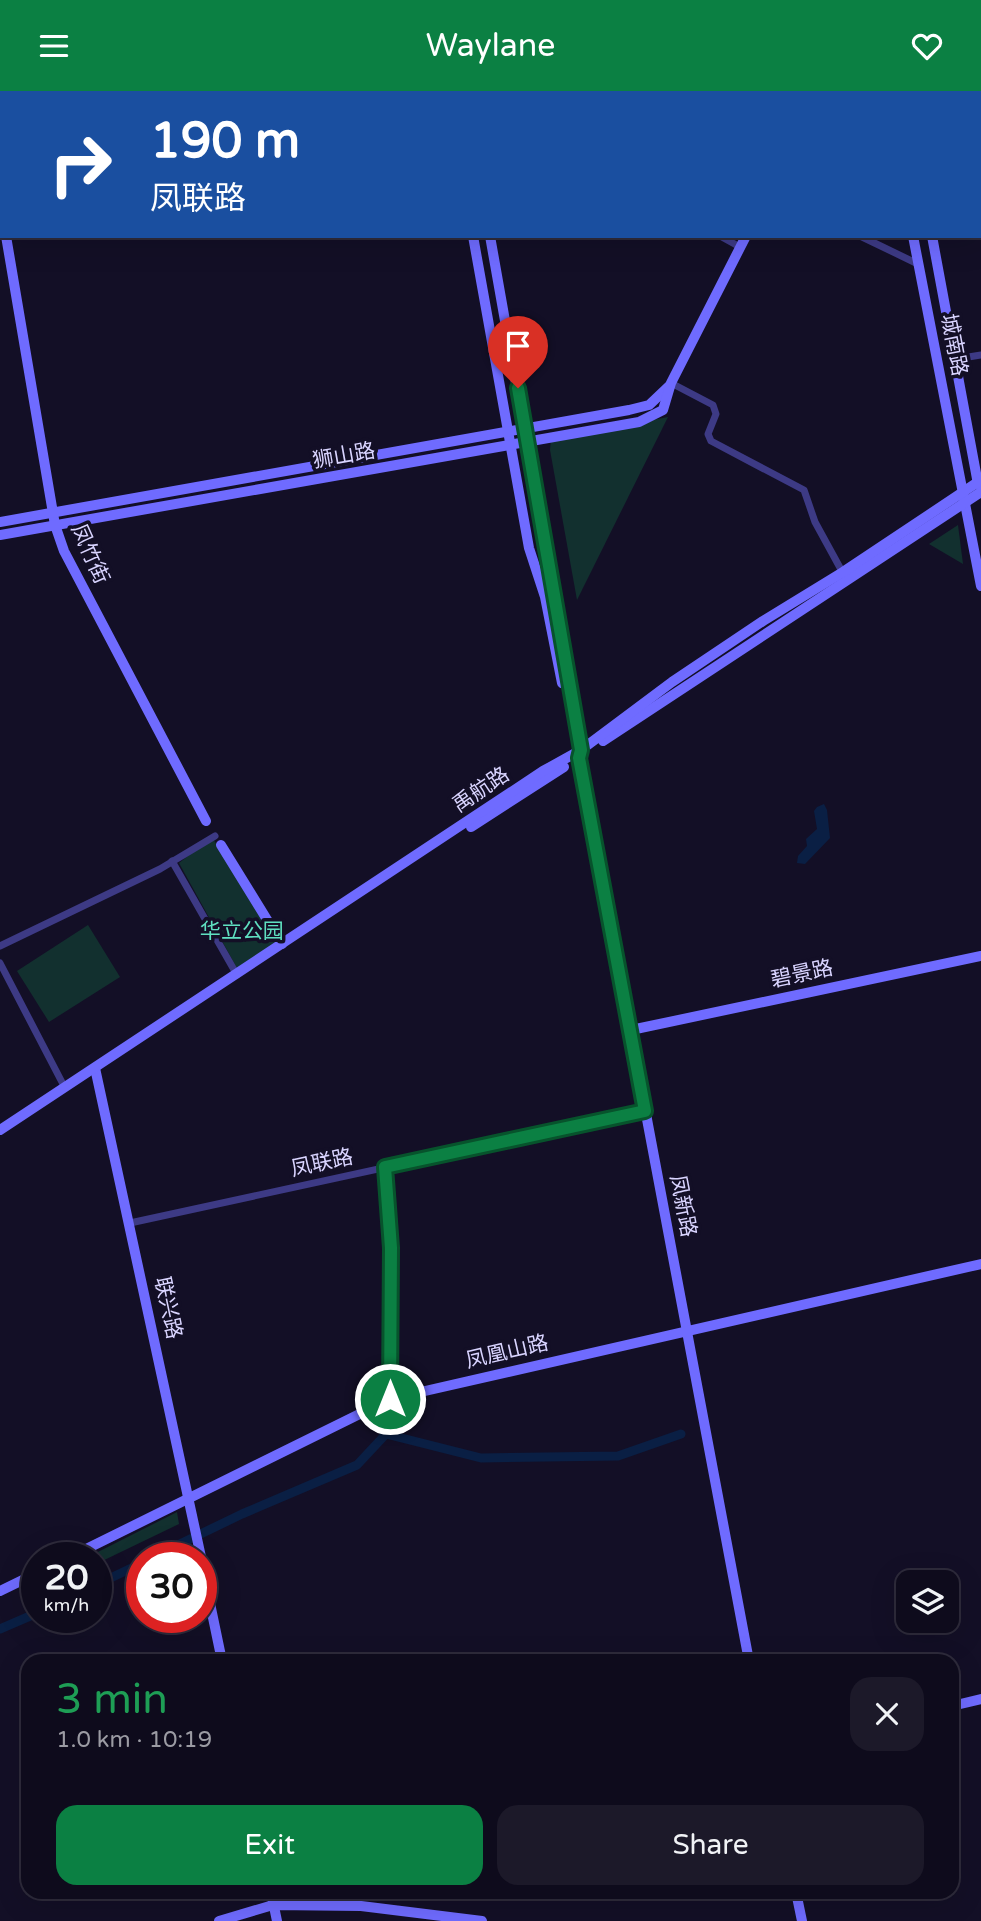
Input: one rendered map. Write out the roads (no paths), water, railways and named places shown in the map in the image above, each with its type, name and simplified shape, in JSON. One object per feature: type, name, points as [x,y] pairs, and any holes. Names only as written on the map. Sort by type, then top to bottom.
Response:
[{"type":"main road","name":"凤竹街","points":[[6,238],[55,525],[64,551],[206,821]]},
{"type":"main road","name":"凤新路","points":[[473,238],[529,548],[545,597],[578,753],[748,1654]]},
{"type":"main road","name":"凤新路","points":[[489,238],[525,428],[578,753]]},
{"type":"main road","name":"狮山路","points":[[0,535],[639,422],[663,410],[671,383],[745,238]]},
{"type":"main road","name":"城南路","points":[[913,238],[981,586]]},
{"type":"main road","name":"城南路","points":[[932,238],[980,489]]},
{"type":"main road","name":"狮山路","points":[[0,523],[649,405],[671,383]]},
{"type":"main road","name":"禹航路","points":[[0,1130],[96,1071],[578,753],[673,694],[845,577],[963,491],[980,489]]},
{"type":"main road","name":"禹航路","points":[[845,577],[965,502],[980,489]]},
{"type":"main road","name":"禹航路","points":[[0,1137],[282,944],[543,771],[578,753]]},
{"type":"main road","points":[[218,841],[282,944]]},
{"type":"main road","name":"碧景路","points":[[631,1030],[981,956]]},
{"type":"main road","name":"联兴路","points":[[96,1071],[198,1542]]},
{"type":"main road","name":"凤凰山路","points":[[100,1542],[390,1399],[981,1264]]},
{"type":"main road","points":[[0,1591],[21,1581]]},
{"type":"main road","name":"联兴路","points":[[216,1633],[221,1654]]},
{"type":"main road","points":[[959,1704],[981,1699]]},
{"type":"main road","points":[[272,1899],[278,1921]]},
{"type":"main road","points":[[797,1899],[802,1921]]},
{"type":"main road","points":[[219,1921],[273,1905],[361,1906],[482,1921]]},
{"type":"street","points":[[724,238],[740,247]]},
{"type":"street","points":[[864,238],[918,264]]},
{"type":"street","points":[[956,359],[981,355]]},
{"type":"street","points":[[671,383],[713,405],[716,414],[708,434],[711,441],[804,490],[815,522],[845,577]]},
{"type":"street","points":[[206,821],[218,841]]},
{"type":"street","points":[[0,946],[172,861],[205,841],[218,841]]},
{"type":"street","points":[[172,861],[237,975]]},
{"type":"street","points":[[0,963],[65,1088]]},
{"type":"street","name":"凤联路","points":[[130,1223],[645,1111]]},
{"type":"street","points":[[385,1167],[391,1248],[390,1399]]},
{"type":"water","points":[[824,804],[830,838],[805,864],[797,863],[798,856],[807,846],[806,839],[817,829],[814,811]]},
{"type":"waterway","points":[[184,1542],[357,1465],[386,1434],[481,1458],[618,1456],[681,1434]]},
{"type":"waterway","points":[[112,1577],[126,1571]]},
{"type":"waterway","points":[[0,1629],[21,1620]]},
{"type":"park label","name":"华立公园","points":[[242,931]]}]
